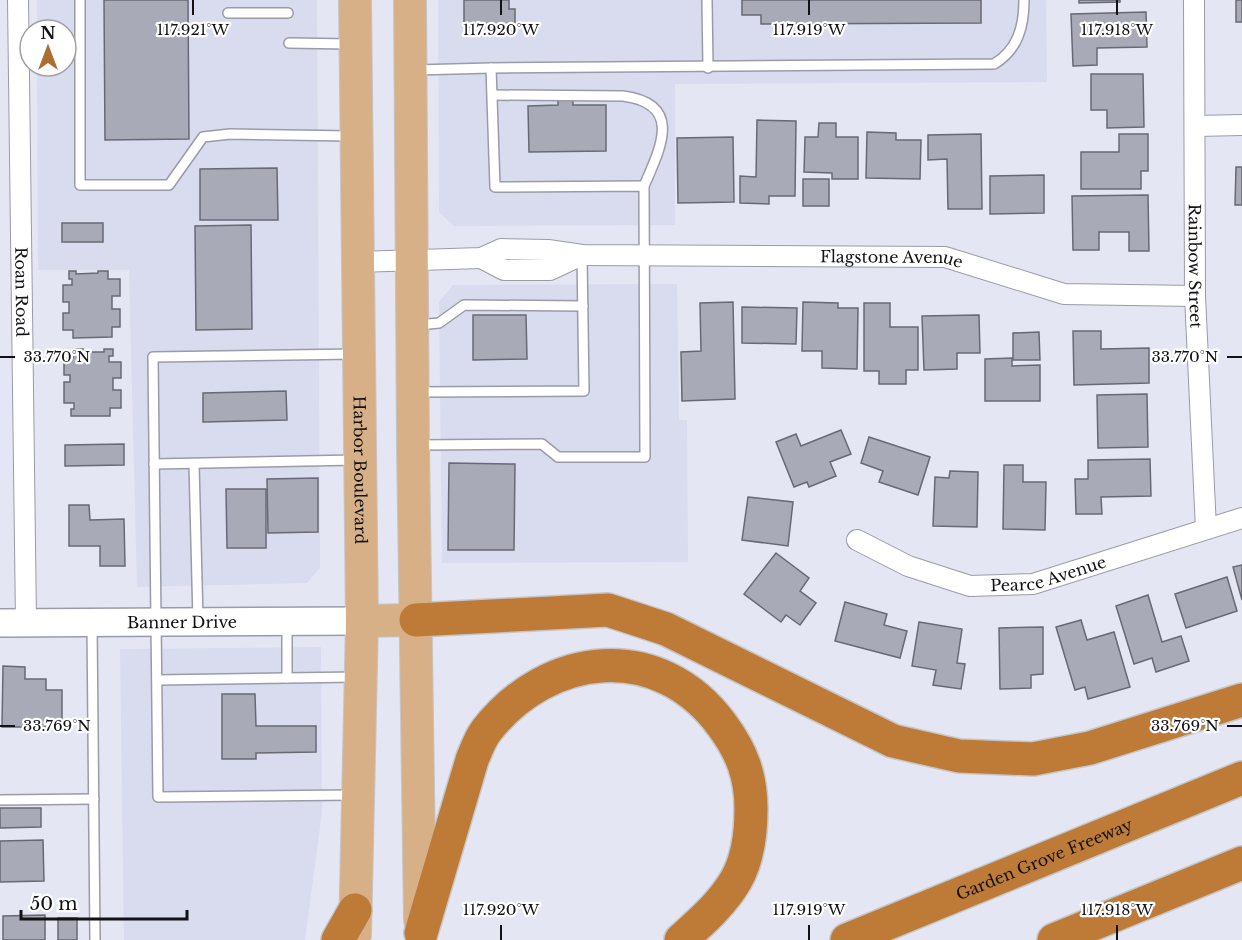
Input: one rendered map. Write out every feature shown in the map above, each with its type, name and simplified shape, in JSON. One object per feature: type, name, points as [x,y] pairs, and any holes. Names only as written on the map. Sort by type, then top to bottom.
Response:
[{"type":"highway","points":[[416,620],[608,610],[666,629],[893,741],[959,756],[1033,759],[1090,748],[1242,700]]},
{"type":"highway","points":[[421,937],[472,760],[484,733],[507,707],[530,689],[580,668],[609,665],[635,668],[662,675],[689,691],[710,708],[741,753],[751,791],[751,836],[736,879],[711,914],[681,940]]},
{"type":"highway","name":"Garden Grove Freeway","points":[[847,940],[1242,778]]},
{"type":"highway","points":[[1054,940],[1242,863]]},
{"type":"highway","points":[[338,940],[355,925]]},
{"type":"main road","name":"Harbor Boulevard","points":[[355,0],[362,621],[355,925]]},
{"type":"main road","points":[[410,0],[413,445],[421,937]]},
{"type":"main road","points":[[362,621],[416,620]]},
{"type":"street","name":"Roan Road","points":[[13,622],[18,0]]},
{"type":"street","name":"Rainbow Street","points":[[1194,0],[1195,296],[1206,529]]},
{"type":"street","points":[[1196,126],[1242,125]]},
{"type":"street","name":"Flagstone Avenue","points":[[357,262],[481,258],[501,249],[548,250],[582,255],[945,257],[1064,294],[1195,296]]},
{"type":"street","name":"Pearce Avenue","points":[[857,540],[908,566],[970,586],[1033,584],[1242,518]]},
{"type":"street","name":"Banner Drive","points":[[13,622],[362,621]]},
{"type":"lane","points":[[80,0],[80,185],[169,185],[203,137],[230,134],[356,136]]},
{"type":"lane","points":[[707,0],[708,68]]},
{"type":"lane","points":[[411,71],[492,68],[994,64],[1005,58],[1014,47],[1024,23],[1024,0]]},
{"type":"lane","points":[[228,13],[288,13]]},
{"type":"lane","points":[[289,43],[355,44]]},
{"type":"lane","points":[[492,68],[495,187],[644,186]]},
{"type":"lane","points":[[413,445],[542,444],[558,457],[645,457],[644,186],[660,151],[664,132],[661,116],[639,98],[623,96],[493,95]]},
{"type":"lane","points":[[413,392],[584,391],[582,255]]},
{"type":"lane","points":[[413,325],[439,323],[464,305],[583,306]]},
{"type":"lane","points":[[358,354],[153,357],[158,797],[359,795]]},
{"type":"lane","points":[[154,464],[360,460]]},
{"type":"lane","points":[[194,464],[198,622]]},
{"type":"lane","points":[[92,622],[95,940]]},
{"type":"lane","points":[[286,622],[287,678]]},
{"type":"lane","points":[[157,680],[362,677]]},
{"type":"lane","points":[[0,800],[94,799]]},
{"type":"shaded area","points":[[37,0],[317,0],[320,568],[307,583],[137,587],[129,270],[38,270],[37,78],[78,78],[78,18],[37,18]]},
{"type":"shaded area","points":[[438,0],[1046,0],[1047,82],[675,84],[675,225],[454,226],[439,212]]},
{"type":"shaded area","points":[[677,284],[679,420],[687,420],[688,562],[442,563],[439,302],[453,285]]},
{"type":"shaded area","points":[[321,647],[322,812],[305,940],[124,940],[120,649]]},
{"type":"building","points":[[104,0],[188,0],[189,139],[105,140]]},
{"type":"building","points":[[464,0],[509,0],[509,9],[515,9],[515,31],[498,31],[498,26],[464,27]]},
{"type":"building","points":[[742,0],[981,0],[981,23],[761,24],[761,15],[742,15]]},
{"type":"building","points":[[1079,0],[1120,0],[1120,2],[1079,3]]},
{"type":"building","points":[[1236,0],[1242,0],[1242,22],[1236,22]]},
{"type":"building","points":[[1146,12],[1147,47],[1097,48],[1097,65],[1073,66],[1071,14]]},
{"type":"building","points":[[1091,74],[1143,74],[1144,127],[1107,128],[1107,110],[1091,110]]},
{"type":"building","points":[[573,99],[573,105],[606,105],[606,151],[529,152],[528,106],[558,105],[558,100]]},
{"type":"building","points":[[757,120],[796,121],[795,196],[769,196],[769,204],[740,203],[740,176],[756,177]]},
{"type":"building","points":[[819,123],[836,123],[836,137],[858,137],[858,179],[832,179],[832,173],[804,172],[805,137],[818,137]]},
{"type":"building","points":[[867,132],[896,133],[896,140],[921,140],[920,179],[866,178]]},
{"type":"building","points":[[981,134],[982,209],[948,209],[947,159],[928,160],[928,135]]},
{"type":"building","points":[[1119,134],[1148,134],[1148,171],[1141,171],[1141,189],[1081,189],[1081,152],[1119,152]]},
{"type":"building","points":[[733,137],[734,202],[678,203],[677,138]]},
{"type":"building","points":[[1236,167],[1242,167],[1242,205],[1235,205]]},
{"type":"building","points":[[277,168],[278,220],[200,220],[200,169]]},
{"type":"building","points":[[1044,175],[1044,213],[990,214],[990,176]]},
{"type":"building","points":[[803,179],[829,179],[829,206],[803,206]]},
{"type":"building","points":[[1148,195],[1149,251],[1129,251],[1129,232],[1099,232],[1099,250],[1073,250],[1072,196]]},
{"type":"building","points":[[62,223],[103,223],[103,242],[62,242]]},
{"type":"building","points":[[251,225],[252,329],[196,330],[195,226]]},
{"type":"building","points":[[69,271],[76,271],[76,274],[108,271],[108,279],[120,279],[120,296],[112,296],[112,309],[120,309],[120,327],[112,327],[112,337],[73,338],[73,330],[63,330],[63,313],[69,313],[69,302],[63,302],[63,285],[72,285]]},
{"type":"building","points":[[733,302],[735,399],[682,401],[681,352],[701,351],[700,303]]},
{"type":"building","points":[[803,302],[838,303],[838,308],[858,308],[857,369],[822,368],[822,351],[802,351]]},
{"type":"building","points":[[864,303],[890,303],[890,327],[918,327],[918,370],[906,370],[906,384],[879,384],[879,371],[864,371]]},
{"type":"building","points":[[742,307],[797,308],[796,344],[742,343]]},
{"type":"building","points":[[473,315],[526,315],[527,359],[473,360]]},
{"type":"building","points":[[979,315],[980,353],[957,353],[957,369],[924,370],[922,316]]},
{"type":"building","points":[[1073,331],[1101,331],[1101,349],[1149,348],[1149,383],[1074,385]]},
{"type":"building","points":[[1039,332],[1040,360],[1013,360],[1013,333]]},
{"type":"building","points":[[73,349],[83,349],[83,352],[104,352],[104,349],[113,349],[113,356],[109,356],[109,362],[121,362],[121,378],[113,378],[113,390],[121,390],[121,408],[110,408],[110,416],[71,416],[74,403],[64,403],[64,382],[70,382],[70,375],[64,375],[64,358],[73,358]]},
{"type":"building","points":[[1012,358],[1012,366],[1040,365],[1040,401],[985,401],[985,359]]},
{"type":"building","points":[[286,391],[287,420],[203,422],[203,393]]},
{"type":"building","points":[[1147,394],[1148,447],[1098,448],[1097,395]]},
{"type":"building","points":[[841,430],[851,454],[830,462],[836,476],[809,487],[807,482],[794,487],[776,442],[796,434],[801,446]]},
{"type":"building","points":[[869,437],[930,457],[918,495],[879,482],[883,471],[861,463]]},
{"type":"building","points":[[124,444],[124,465],[65,466],[65,445]]},
{"type":"building","points":[[1150,459],[1151,496],[1101,497],[1102,514],[1076,514],[1075,479],[1088,479],[1088,460]]},
{"type":"building","points":[[449,463],[515,464],[514,550],[448,550]]},
{"type":"building","points":[[1004,465],[1023,465],[1023,482],[1046,482],[1045,530],[1003,529]]},
{"type":"building","points":[[950,471],[978,472],[977,527],[933,526],[935,477],[949,478]]},
{"type":"building","points":[[318,478],[318,532],[268,533],[267,479]]},
{"type":"building","points":[[226,489],[266,489],[266,548],[227,548]]},
{"type":"building","points":[[748,497],[793,502],[788,546],[742,540]]},
{"type":"building","points":[[69,505],[89,505],[90,520],[124,519],[125,566],[100,566],[100,546],[69,546]]},
{"type":"building","points":[[776,553],[809,578],[800,591],[816,603],[800,625],[786,615],[781,622],[744,594]]},
{"type":"building","points":[[1242,565],[1242,600],[1233,567]]},
{"type":"building","points":[[1227,577],[1237,611],[1186,628],[1175,594]]},
{"type":"building","points":[[1148,595],[1162,642],[1181,636],[1189,661],[1156,672],[1152,658],[1134,664],[1116,606]]},
{"type":"building","points":[[845,602],[887,614],[884,625],[907,631],[900,658],[835,641]]},
{"type":"building","points":[[1081,620],[1087,640],[1114,632],[1130,687],[1088,699],[1085,687],[1075,690],[1056,627]]},
{"type":"building","points":[[919,622],[962,629],[957,663],[965,664],[961,689],[933,685],[936,670],[912,666]]},
{"type":"building","points":[[1043,627],[1043,674],[1031,675],[1031,688],[1000,689],[999,628]]},
{"type":"building","points":[[3,666],[25,667],[25,679],[46,679],[46,690],[62,690],[62,727],[2,727]]},
{"type":"building","points":[[222,694],[255,694],[256,726],[316,726],[316,752],[256,753],[256,759],[222,759]]},
{"type":"building","points":[[0,808],[41,808],[41,827],[0,828]]},
{"type":"building","points":[[43,840],[44,881],[0,882],[0,841]]},
{"type":"building","points":[[45,915],[45,940],[3,940],[3,916]]},
{"type":"building","points":[[58,918],[77,918],[77,940],[58,940]]}]
